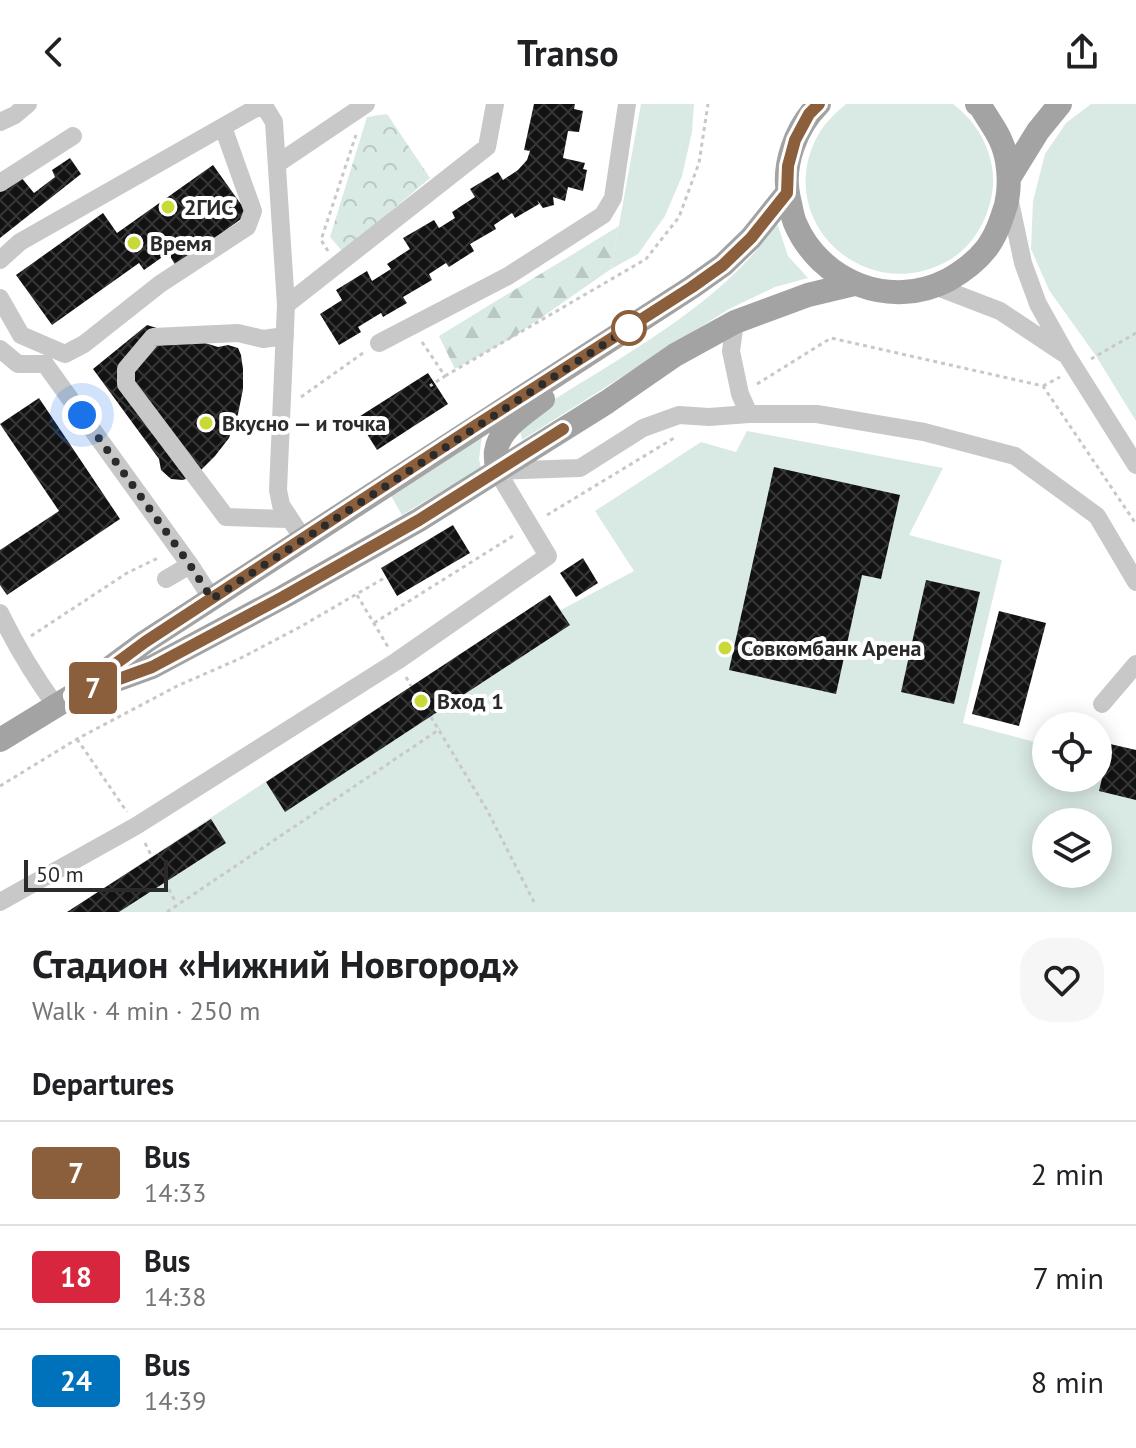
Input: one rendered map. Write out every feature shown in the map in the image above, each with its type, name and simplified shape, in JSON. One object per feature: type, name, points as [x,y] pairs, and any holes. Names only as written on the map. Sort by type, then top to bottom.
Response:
[{"type":"main road","points":[[794,104],[795,140],[788,166],[787,193],[794,221],[808,247],[828,269],[854,284],[881,292],[908,292],[935,286],[963,272],[985,251],[1000,224],[1009,186],[1038,131],[1060,104]]},
{"type":"main road","points":[[795,140],[809,114],[819,104]]},
{"type":"main road","points":[[977,104],[1001,140],[1009,186]]},
{"type":"main road","points":[[0,740],[64,701],[145,642],[692,287],[723,265],[751,238],[787,193]]},
{"type":"main road","points":[[64,701],[152,667],[310,582],[419,520],[607,402],[675,355],[735,322],[808,295],[854,284]]},
{"type":"main road","points":[[497,471],[495,451],[502,435],[554,390],[566,368]]},
{"type":"street","points":[[0,122],[28,104]]},
{"type":"street","points":[[0,260],[20,242],[263,104],[274,122],[286,305],[278,490],[288,519],[304,540]]},
{"type":"street","points":[[277,164],[366,104]]},
{"type":"street","points":[[286,305],[487,147],[495,104]]},
{"type":"street","points":[[379,343],[508,276],[603,215],[613,198],[627,104]]},
{"type":"street","points":[[0,298],[21,335],[65,354],[84,344],[160,284],[247,227],[253,211],[223,127]]},
{"type":"street","points":[[0,183],[73,136]]},
{"type":"street","points":[[1009,186],[1023,263],[1038,304],[1136,465]]},
{"type":"street","points":[[935,286],[1000,311],[1066,354]]},
{"type":"street","points":[[735,322],[731,351],[740,394],[749,414]]},
{"type":"street","points":[[285,336],[263,339],[238,333],[153,337],[126,369],[126,384],[226,517],[288,519]]},
{"type":"street","points":[[0,349],[18,364],[45,364],[212,599]]},
{"type":"street","points":[[0,902],[136,826],[397,661],[548,556],[497,471],[580,468],[643,428],[679,415],[817,414],[924,432],[1015,456],[1097,516],[1136,582]]},
{"type":"street","points":[[1120,438],[1136,452]]},
{"type":"street","points":[[166,579],[190,565]]},
{"type":"street","points":[[0,613],[36,679],[64,701]]},
{"type":"street","points":[[1102,704],[1136,664]]},
{"type":"path","points":[[337,265],[321,240],[366,104]]},
{"type":"path","points":[[430,386],[646,259],[679,217],[699,163],[708,104]]},
{"type":"path","points":[[411,326],[445,376]]},
{"type":"path","points":[[740,394],[831,338],[1043,386],[1136,524]]},
{"type":"path","points":[[282,411],[379,343]]},
{"type":"path","points":[[357,595],[374,623],[709,417]]},
{"type":"path","points":[[11,638],[17,634],[33,636],[127,573],[178,548]]},
{"type":"path","points":[[0,786],[77,739],[177,686],[239,659],[386,577]]},
{"type":"path","points":[[431,717],[487,810],[534,902]]},
{"type":"path","points":[[167,912],[440,729]]},
{"type":"path","points":[[77,739],[136,826],[152,857]]},
{"type":"path","points":[[165,882],[176,904]]},
{"type":"green space","points":[[641,104],[694,104],[692,132],[682,176],[665,216],[638,254],[611,269]]},
{"type":"green space","points":[[846,104],[953,104],[979,132],[992,168],[992,194],[977,233],[955,256],[915,273],[885,273],[857,263],[834,246],[816,224],[807,196],[807,166],[818,135],[830,118]]},
{"type":"green space","points":[[1091,104],[1136,104],[1136,421],[1096,356],[1049,290],[1031,249],[1033,201],[1045,154],[1066,123]]},
{"type":"green space","points":[[387,114],[430,178],[343,252],[330,237],[367,117]]},
{"type":"green space","points":[[777,223],[788,256],[808,278],[775,287],[729,309],[522,440],[520,431],[533,413],[666,329],[698,305],[755,253]]},
{"type":"green space","points":[[619,226],[611,269],[512,338],[455,369],[439,336]]},
{"type":"green space","name":"Совкомбанк Арена","points":[[747,431],[943,468],[909,535],[1002,560],[963,723],[1032,741],[1032,792],[1112,792],[1112,744],[1136,750],[1136,912],[67,912],[550,595],[561,610],[634,571],[595,511],[701,442],[736,452]]},
{"type":"green space","points":[[482,435],[481,468],[402,515],[390,494]]},
{"type":"building","points":[[534,104],[575,104],[574,109],[583,111],[579,132],[568,131],[563,158],[585,163],[583,169],[587,170],[583,191],[568,187],[565,201],[553,197],[554,205],[543,208],[537,200],[539,204],[515,218],[512,213],[494,225],[496,229],[470,244],[474,251],[449,267],[446,263],[429,274],[432,280],[403,297],[407,303],[383,317],[381,313],[358,327],[361,332],[339,345],[320,314],[342,300],[336,290],[367,271],[372,281],[391,269],[387,264],[410,249],[403,238],[434,220],[439,228],[455,218],[452,212],[475,197],[470,189],[498,172],[503,180],[518,170],[530,151],[524,150]]},
{"type":"building","points":[[70,158],[81,174],[0,238],[0,190],[20,176],[34,193],[55,177],[52,170]]},
{"type":"building","name":"Время","points":[[213,165],[248,214],[176,266],[168,253],[144,270],[139,263],[52,325],[16,275],[103,213],[117,233]]},
{"type":"building","points":[[147,325],[218,347],[228,345],[238,348],[241,355],[243,389],[229,438],[196,475],[183,480],[171,479],[161,470],[159,459],[93,369]]},
{"type":"building","points":[[428,373],[448,404],[377,450],[357,418]]},
{"type":"building","points":[[39,398],[120,519],[7,595],[0,585],[0,550],[59,511],[0,424]]},
{"type":"building","points":[[774,467],[900,495],[881,579],[862,575],[836,694],[729,670]]},
{"type":"building","points":[[453,525],[470,553],[397,596],[381,568]]},
{"type":"building","points":[[583,558],[598,583],[576,597],[560,573]]},
{"type":"building","points":[[926,580],[980,592],[954,704],[901,692]]},
{"type":"building","name":"Вход 1","points":[[550,595],[570,625],[285,812],[266,782]]},
{"type":"building","points":[[999,611],[1046,623],[1019,726],[972,714]]},
{"type":"building","points":[[1112,744],[1136,750],[1136,800],[1103,792],[1112,792]]},
{"type":"building","points":[[211,819],[226,843],[119,912],[67,912]]},
{"type":"bus line","name":"7","points":[[563,429],[419,520],[283,597],[152,667],[72,696],[145,642],[723,265],[751,238],[787,193],[788,166],[795,140],[809,114],[819,104]]},
{"type":"place","name":"2ГИС","points":[[168,207]]},
{"type":"place","name":"Время","points":[[134,243]]},
{"type":"place","name":"Вкусно — и точка","points":[[206,423]]},
{"type":"place","name":"Совкомбанк Арена","points":[[725,648]]},
{"type":"place","name":"Вход 1","points":[[421,701]]},
{"type":"route","points":[[82,415],[212,599],[629,328]]}]
